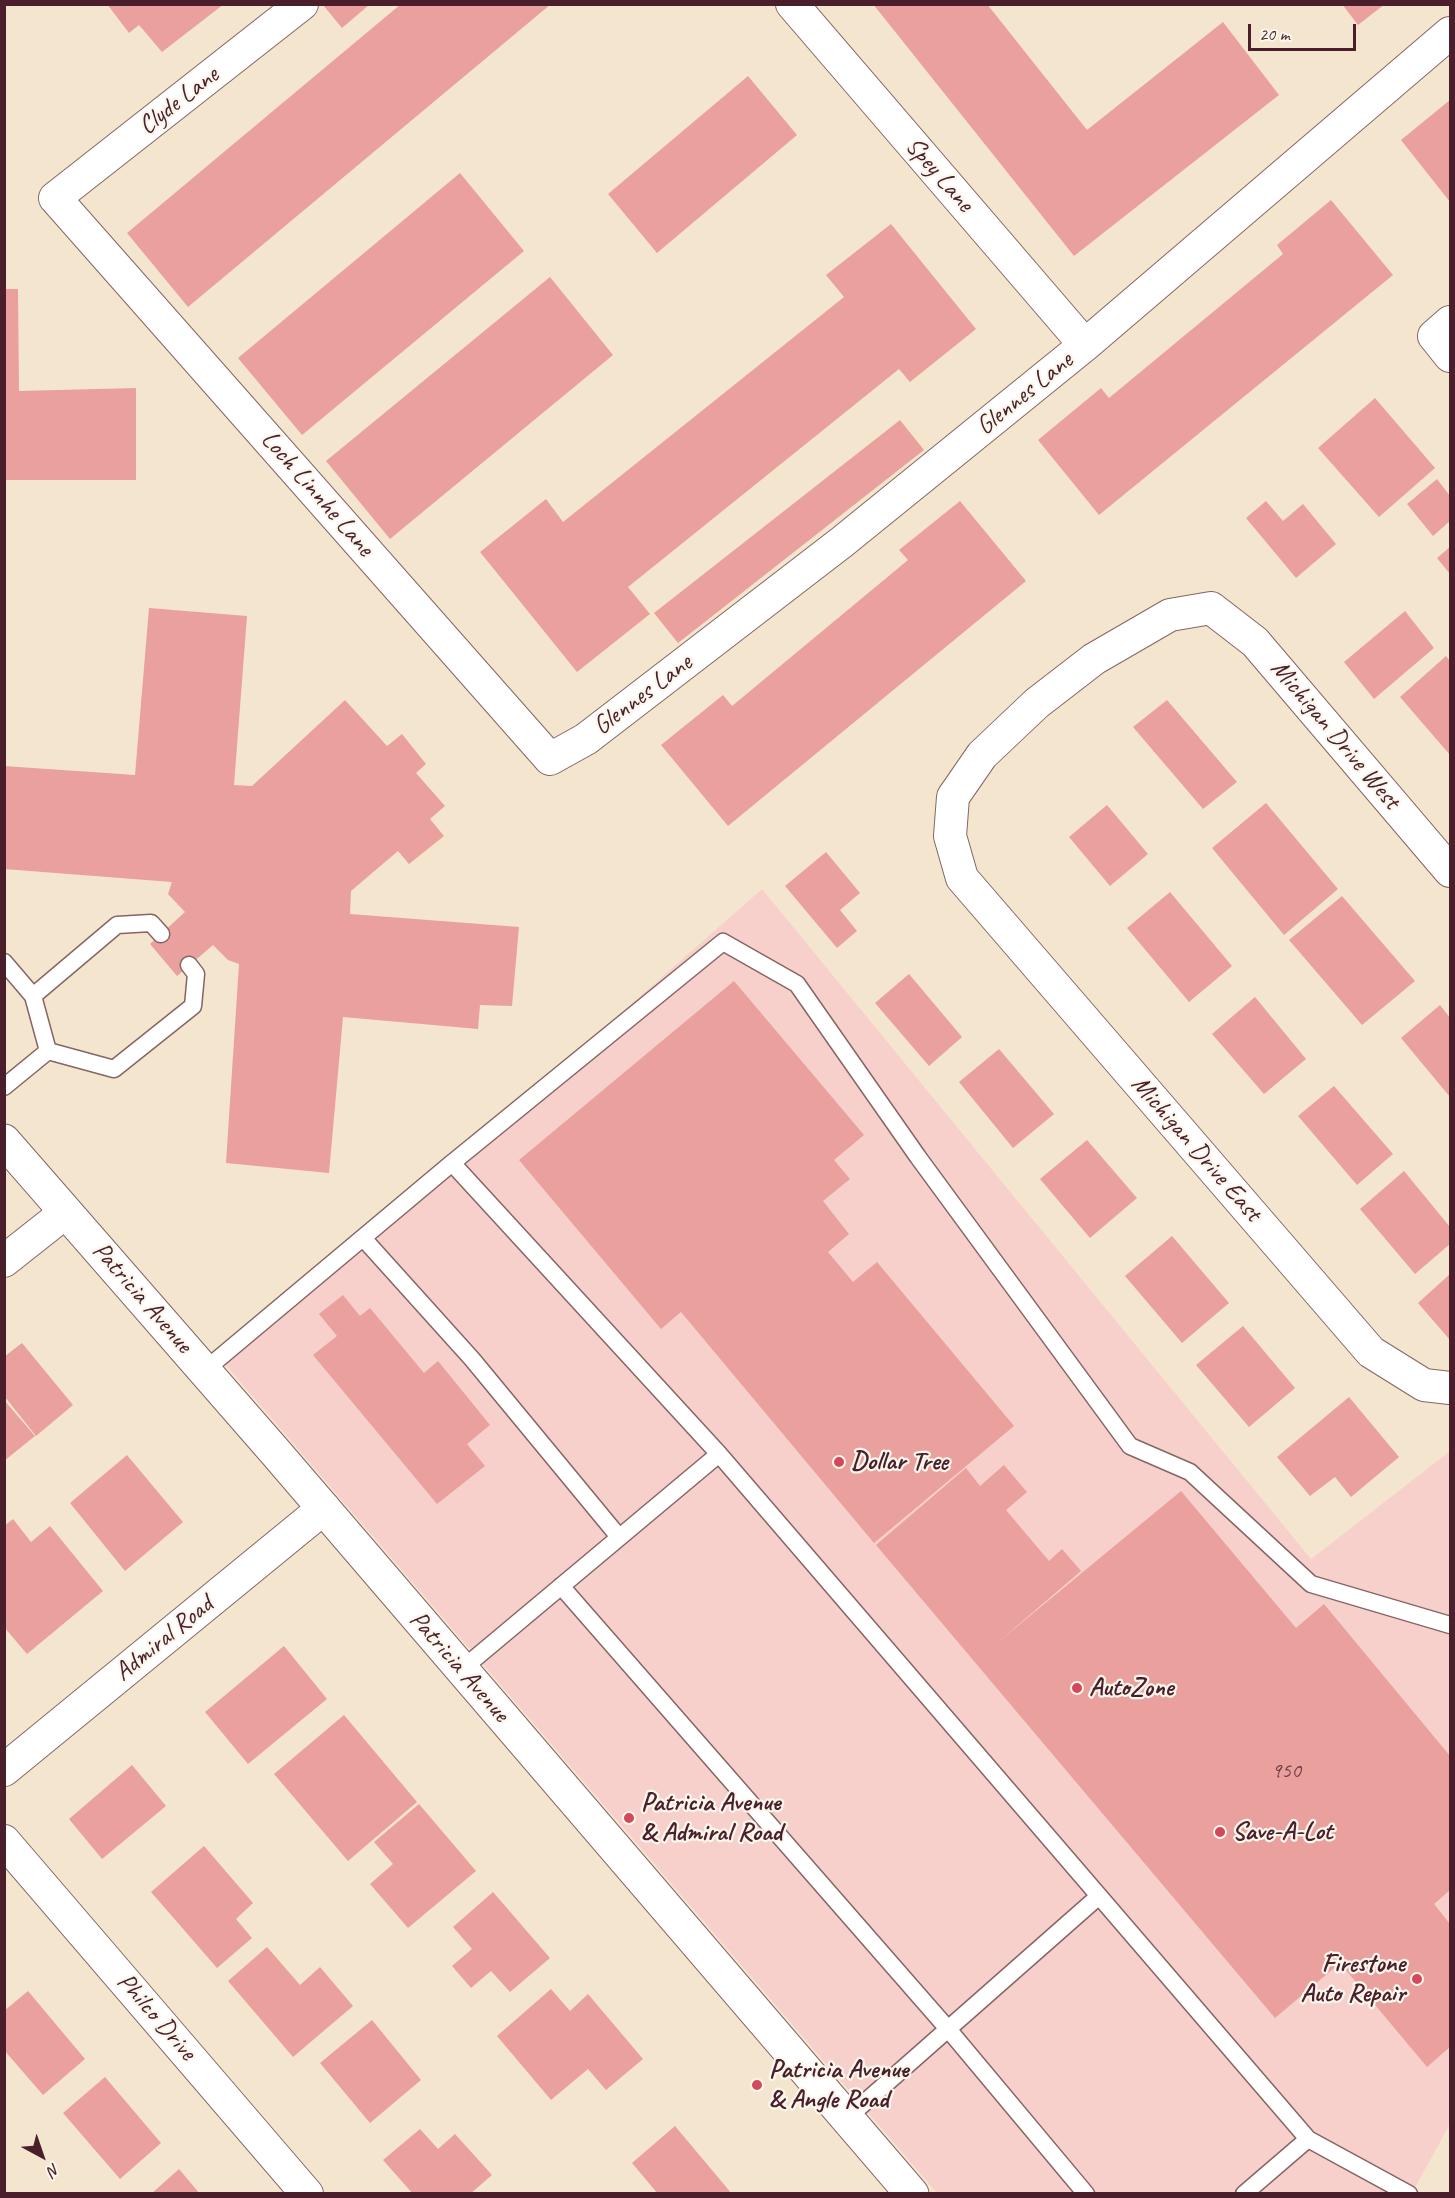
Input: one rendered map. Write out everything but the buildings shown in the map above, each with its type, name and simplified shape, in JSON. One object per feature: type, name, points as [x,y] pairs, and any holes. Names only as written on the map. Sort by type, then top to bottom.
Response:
[{"type":"street","name":"Clyde Lane","points":[[56,198],[302,4]]},
{"type":"street","name":"Spey Lane","points":[[792,4],[1085,345]]},
{"type":"street","name":"Glennes Lane","points":[[586,739],[842,542],[1085,345],[1450,33]]},
{"type":"street","name":"Loch Linnhe Lane","points":[[56,198],[550,759],[586,739]]},
{"type":"street","name":"Michigan Drive West","points":[[962,878],[950,836],[953,797],[982,755],[1037,703],[1094,659],[1170,615],[1211,608],[1255,642],[1450,871]]},
{"type":"street","name":"Michigan Drive East","points":[[962,878],[1371,1352],[1424,1384],[1450,1388]]},
{"type":"street","name":"Patricia Avenue","points":[[4,1141],[205,1370],[912,2193]]},
{"type":"street","points":[[4,1261],[66,1212]]},
{"type":"street","name":"Admiral Road","points":[[4,1770],[324,1508]]},
{"type":"street","name":"Philco Drive","points":[[4,1841],[307,2193]]},
{"type":"lane","points":[[33,996],[117,925],[151,923],[161,934]]},
{"type":"lane","points":[[205,1370],[452,1163],[723,942],[797,984],[918,1157],[1130,1446],[1190,1472],[1311,1584],[1450,1625]]},
{"type":"lane","points":[[4,962],[33,996],[48,1051]]},
{"type":"lane","points":[[48,1051],[114,1070],[193,1006],[196,974],[189,965]]},
{"type":"lane","points":[[4,1087],[48,1051]]},
{"type":"lane","points":[[452,1163],[719,1454],[1308,2139],[1409,2193]]},
{"type":"lane","points":[[363,1238],[472,1359],[619,1537]]},
{"type":"lane","points":[[461,1670],[719,1454]]},
{"type":"lane","points":[[561,1586],[948,2029],[1086,2193]]},
{"type":"lane","points":[[847,2118],[1099,1896]]},
{"type":"lane","points":[[1244,2193],[1308,2139]]},
{"type":"shaded area","points":[[762,889],[1311,1559],[1450,1451],[1450,2124],[1412,2193],[937,2193],[224,1363]]},
{"type":"place","name":"Dollar Tree","points":[[839,1462]]},
{"type":"place","name":"AutoZone","points":[[1077,1688]]},
{"type":"place","name":"Patricia Avenue & Admiral Road","points":[[629,1818]]},
{"type":"place","name":"Save-A-Lot","points":[[1220,1832]]},
{"type":"place","name":"Firestone Auto Repair","points":[[1417,1979]]},
{"type":"place","name":"Patricia Avenue & Angle Road","points":[[757,2085]]}]
